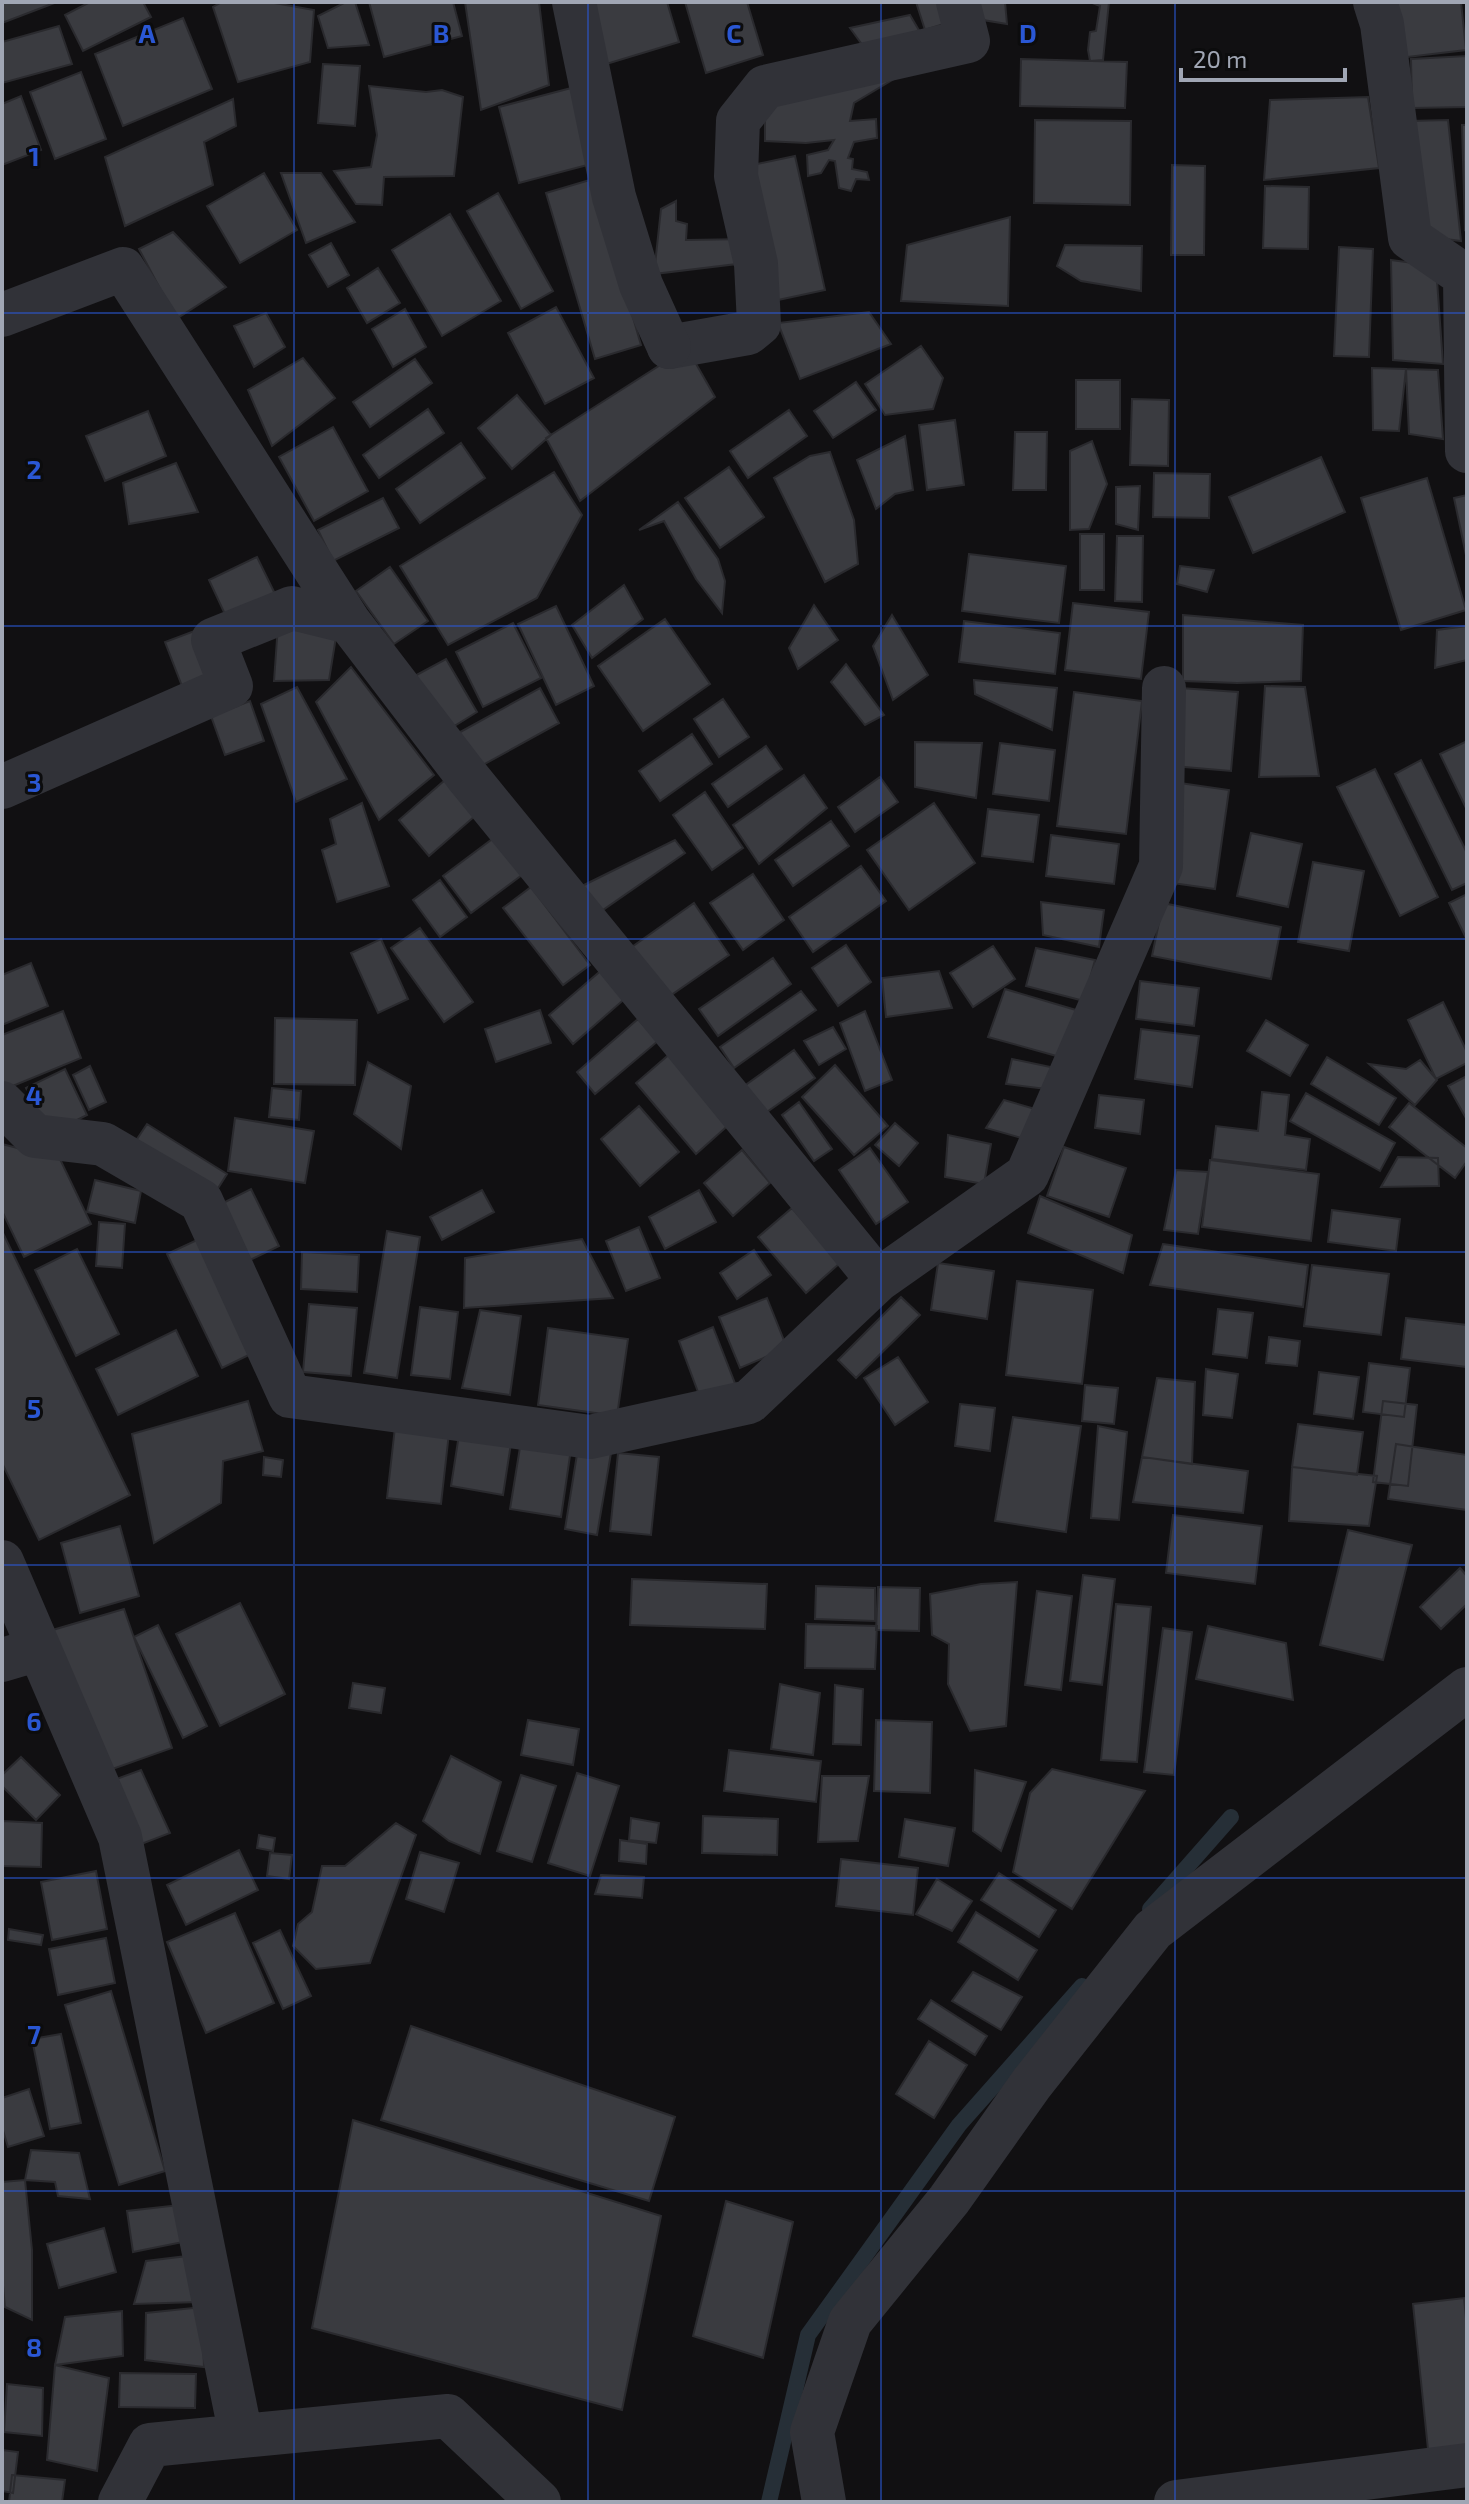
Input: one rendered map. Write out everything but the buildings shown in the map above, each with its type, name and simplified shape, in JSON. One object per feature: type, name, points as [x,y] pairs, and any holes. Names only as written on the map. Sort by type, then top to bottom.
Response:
[{"type":"street","points":[[574,2],[614,197],[641,285],[669,347],[748,333],[759,324],[756,264],[736,176],[738,121],[765,87],[968,41],[958,2]]},
{"type":"street","points":[[1375,2],[1382,24],[1410,238],[1465,276],[1467,451]]},
{"type":"street","points":[[2,315],[123,269],[349,622],[466,775],[878,1280]]},
{"type":"street","points":[[2,787],[231,686],[213,640],[292,608],[349,622]]},
{"type":"street","points":[[2,1103],[35,1136],[103,1144],[201,1201],[290,1396],[590,1437],[749,1402],[878,1280],[1027,1175],[1161,866],[1164,688]]},
{"type":"street","points":[[2,1562],[21,1654],[120,1837],[241,2436]]},
{"type":"street","points":[[824,2502],[812,2432],[850,2322],[949,2200],[1032,2083],[1153,1930],[1467,1689]]},
{"type":"street","points":[[120,2502],[150,2445],[448,2416],[539,2502]]},
{"type":"street","points":[[1176,2502],[1467,2465]]},
{"type":"waterway","points":[[1150,1909],[1231,1817]]},
{"type":"waterway","points":[[769,2502],[808,2335],[959,2125],[1082,1986]]}]
